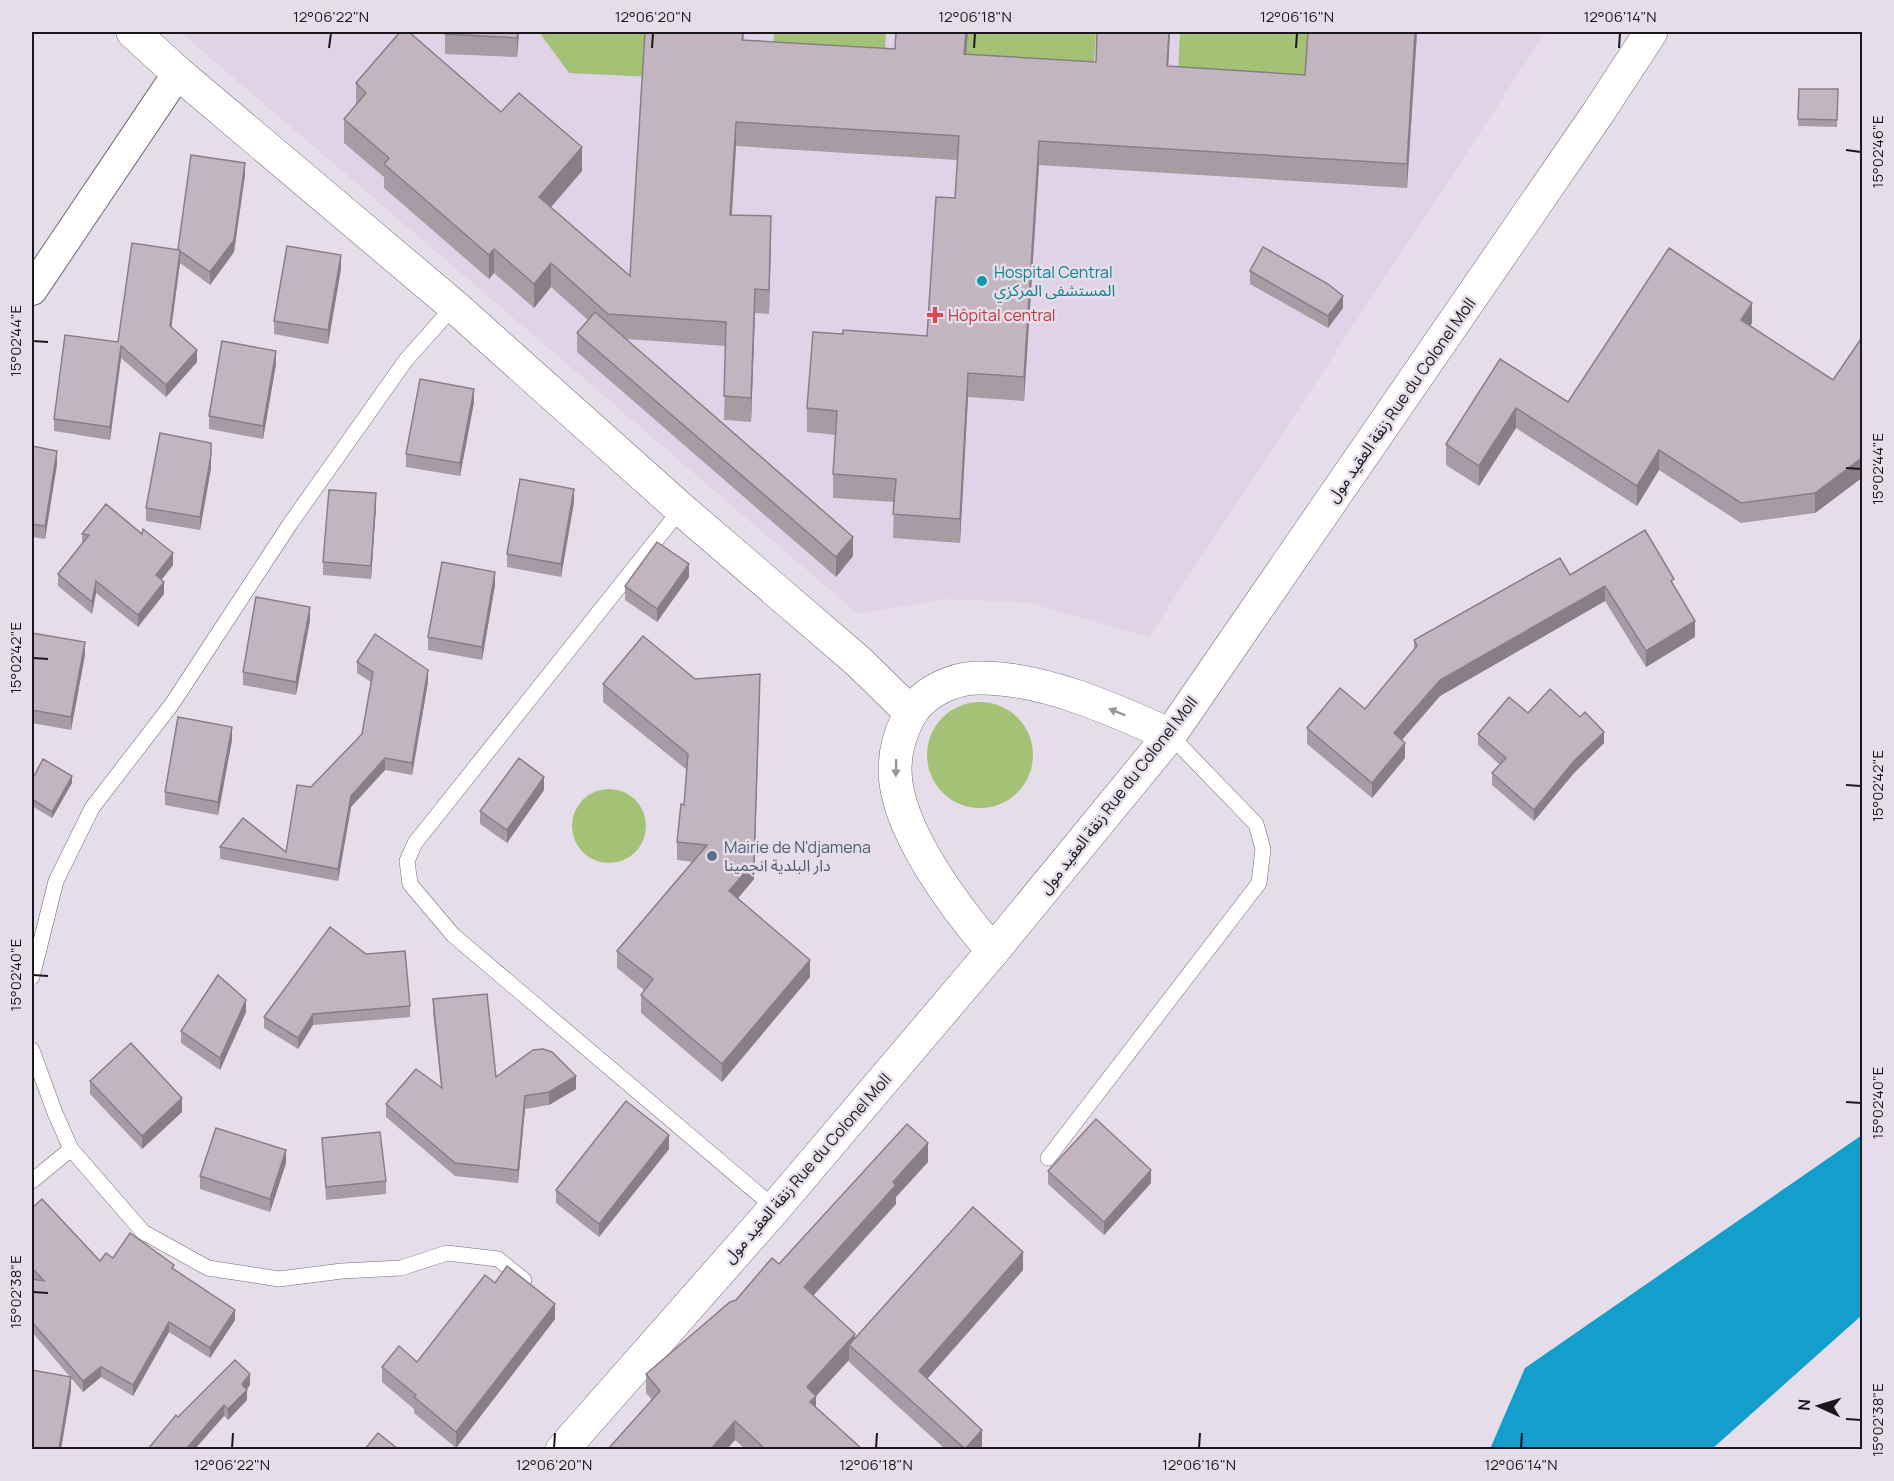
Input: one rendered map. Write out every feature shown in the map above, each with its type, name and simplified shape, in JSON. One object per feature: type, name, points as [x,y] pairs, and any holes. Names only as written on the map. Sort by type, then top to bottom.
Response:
[{"type":"main road","points":[[133,32],[178,73],[454,306],[681,509],[859,662],[911,713]]},
{"type":"main road","name":"زنقة العقيد مول Rue du Colonel Moll","points":[[562,1449],[775,1208],[993,951],[1170,735],[1585,133],[1651,32]]},
{"type":"main road","points":[[993,951],[971,926],[944,888],[912,833],[903,810],[895,771],[901,734],[911,713],[920,702],[945,685],[974,678],[1008,679],[1026,682],[1114,710],[1170,735]]},
{"type":"street","points":[[32,290],[178,73]]},
{"type":"lane","points":[[32,977],[56,881],[92,808],[172,704],[290,524],[406,360],[454,306]]},
{"type":"lane","points":[[681,509],[416,843],[407,861],[408,872],[410,884],[453,935],[775,1208]]},
{"type":"lane","points":[[1048,1158],[1259,883],[1263,849],[1256,824],[1170,735]]},
{"type":"lane","points":[[32,1050],[55,1113],[72,1149],[143,1232],[208,1268],[279,1279],[342,1271],[401,1268],[447,1253],[498,1259],[533,1287]]},
{"type":"lane","points":[[32,1181],[72,1149]]},
{"type":"shaded area","name":"Hôpital central","points":[[180,32],[1546,32],[1149,637],[1029,603],[949,599],[858,614]]},
{"type":"green space","points":[[539,32],[654,32],[651,77],[569,73]]},
{"type":"green space","points":[[774,32],[886,32],[884,78],[772,65]]},
{"type":"green space","points":[[960,32],[1096,32],[1093,77],[958,69]]},
{"type":"green space","points":[[1180,32],[1310,32],[1306,96],[1177,88]]},
{"type":"green space","points":[[980,702],[1000,706],[1018,717],[1029,735],[1033,755],[1029,775],[1018,793],[1000,804],[980,808],[960,804],[942,793],[931,775],[927,755],[931,735],[942,717],[960,706]]},
{"type":"green space","points":[[609,789],[623,792],[635,800],[643,812],[646,826],[643,840],[635,852],[623,860],[609,863],[595,860],[583,852],[575,840],[572,826],[575,812],[583,800],[595,792]]},
{"type":"water","points":[[1862,1135],[1862,1315],[1712,1449],[1490,1449],[1525,1368]]},
{"type":"building","points":[[400,32],[409,32],[501,112],[519,93],[582,147],[539,197],[630,276],[645,32],[743,32],[742,40],[895,49],[896,32],[966,32],[964,54],[1096,62],[1097,32],[1169,32],[1167,66],[1305,75],[1308,32],[1415,32],[1407,164],[1039,141],[1024,377],[968,373],[960,519],[893,514],[896,479],[833,474],[837,411],[807,408],[813,332],[843,334],[843,330],[927,336],[936,197],[955,198],[959,136],[736,122],[730,215],[771,216],[769,290],[755,289],[751,398],[724,396],[726,322],[608,314],[551,263],[534,284],[494,249],[489,255],[384,164],[389,158],[344,119],[366,93],[356,83]]},
{"type":"building","points":[[445,32],[518,32],[517,38],[445,34]]},
{"type":"building","points":[[1799,89],[1838,89],[1837,120],[1798,119]]},
{"type":"building","points":[[191,155],[245,163],[234,240],[210,272],[180,251],[170,326],[197,350],[166,385],[121,346],[110,427],[54,419],[65,335],[118,342],[132,243],[179,250]]},
{"type":"building","points":[[287,246],[341,255],[328,330],[274,321]]},
{"type":"building","points":[[1263,247],[1328,284],[1343,296],[1328,316],[1250,271]]},
{"type":"building","points":[[1669,248],[1752,303],[1741,320],[1833,380],[1863,336],[1863,457],[1815,493],[1741,503],[1659,450],[1637,486],[1516,408],[1479,466],[1446,444],[1500,359],[1568,402]]},
{"type":"building","points":[[595,312],[853,537],[836,557],[577,333]]},
{"type":"building","points":[[222,341],[276,351],[263,426],[209,416]]},
{"type":"building","points":[[420,379],[474,389],[460,463],[406,454]]},
{"type":"building","points":[[160,433],[211,443],[200,517],[146,508]]},
{"type":"building","points":[[32,446],[57,451],[45,526],[32,524]]},
{"type":"building","points":[[520,479],[574,489],[561,564],[507,554]]},
{"type":"building","points":[[329,490],[376,493],[371,566],[323,562]]},
{"type":"building","points":[[106,504],[142,534],[143,529],[173,553],[156,575],[164,582],[138,615],[96,581],[92,602],[58,574],[89,535],[82,534]]},
{"type":"building","points":[[1645,530],[1674,579],[1671,581],[1695,621],[1646,651],[1605,586],[1440,680],[1394,733],[1405,743],[1372,783],[1307,728],[1340,688],[1365,709],[1417,646],[1414,640],[1560,558],[1570,575]]},
{"type":"building","points":[[657,542],[689,564],[657,609],[625,586]]},
{"type":"building","points":[[442,562],[495,572],[482,647],[428,637]]},
{"type":"building","points":[[256,597],[310,607],[296,682],[243,672]]},
{"type":"building","points":[[32,633],[85,642],[71,717],[32,710]]},
{"type":"building","points":[[375,634],[428,670],[412,763],[385,758],[351,796],[338,869],[220,847],[243,818],[286,852],[297,785],[311,787],[362,734],[373,672],[357,662]]},
{"type":"building","points":[[643,636],[695,679],[760,674],[754,862],[729,891],[810,960],[722,1064],[641,995],[653,979],[617,951],[707,845],[677,842],[681,804],[684,805],[688,754],[603,684]]},
{"type":"building","points":[[1550,689],[1580,717],[1585,712],[1604,732],[1574,761],[1534,810],[1492,773],[1506,758],[1478,734],[1509,697],[1528,713]]},
{"type":"building","points":[[178,717],[232,727],[218,802],[165,792]]},
{"type":"building","points":[[519,758],[544,777],[507,830],[480,811]]},
{"type":"building","points":[[43,759],[72,776],[52,812],[32,799],[32,780]]},
{"type":"building","points":[[330,927],[366,954],[405,951],[410,1006],[313,1014],[298,1038],[264,1017]]},
{"type":"building","points":[[218,975],[246,1000],[220,1058],[181,1031]]},
{"type":"building","points":[[487,994],[496,1077],[533,1050],[543,1049],[552,1052],[576,1076],[549,1092],[525,1096],[518,1170],[455,1163],[386,1104],[416,1069],[442,1088],[433,999]]},
{"type":"building","points":[[131,1043],[182,1098],[142,1136],[90,1081]]},
{"type":"building","points":[[626,1101],[669,1135],[599,1224],[556,1190]]},
{"type":"building","points":[[1096,1119],[1151,1170],[1104,1222],[1048,1171]]},
{"type":"building","points":[[907,1124],[928,1143],[893,1182],[896,1185],[804,1287],[855,1334],[807,1387],[816,1396],[810,1402],[862,1449],[765,1449],[735,1421],[711,1449],[608,1449],[660,1391],[646,1374],[730,1302],[736,1300],[772,1258],[779,1264]]},
{"type":"building","points":[[216,1128],[286,1150],[270,1199],[200,1176]]},
{"type":"building","points":[[380,1132],[386,1181],[326,1187],[322,1138]]},
{"type":"building","points":[[42,1199],[100,1261],[106,1253],[113,1258],[130,1233],[174,1265],[172,1268],[235,1310],[210,1348],[169,1322],[133,1385],[101,1367],[83,1381],[32,1322],[32,1279],[44,1281],[32,1268],[32,1208]]},
{"type":"building","points":[[973,1207],[1023,1252],[919,1371],[982,1430],[965,1449],[849,1345]]},
{"type":"building","points":[[507,1266],[555,1304],[456,1432],[382,1367],[399,1346],[417,1362],[485,1275],[495,1283]]},
{"type":"building","points":[[235,1360],[250,1374],[242,1384],[247,1390],[228,1409],[224,1405],[186,1449],[148,1449],[176,1415],[178,1417]]},
{"type":"building","points":[[32,1370],[71,1377],[59,1449],[32,1447]]},
{"type":"building","points":[[378,1433],[398,1449],[365,1449]]},
{"type":"place","name":"Hospital Central المستشفى المركزي","points":[[982,281]]},
{"type":"place","name":"Hôpital central","points":[[935,315]]},
{"type":"place","name":"Mairie de N'djamena دار البلدية انجمينا","points":[[712,856]]}]
